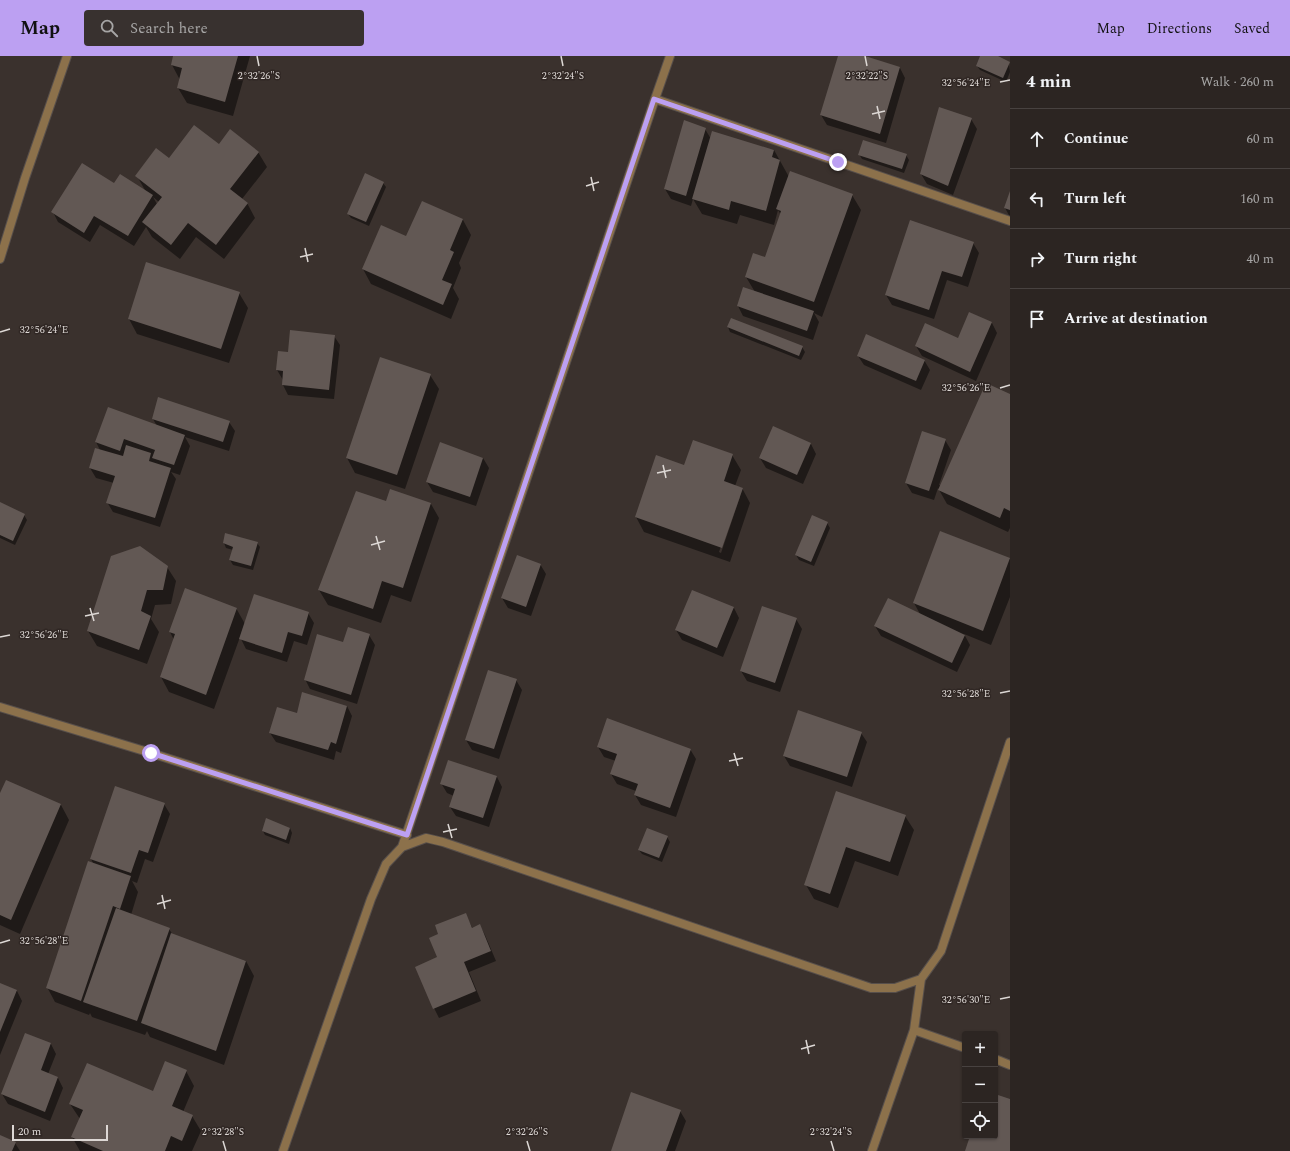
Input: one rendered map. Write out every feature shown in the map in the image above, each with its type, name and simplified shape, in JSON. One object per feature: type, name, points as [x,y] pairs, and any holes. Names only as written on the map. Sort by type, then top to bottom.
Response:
[{"type":"street","points":[[0,259],[25,178],[67,56]]},
{"type":"street","points":[[283,1151],[371,899],[386,864],[402,847],[407,835],[654,99],[670,56]]},
{"type":"street","points":[[654,99],[1010,221]]},
{"type":"street","points":[[0,707],[151,753],[407,835]]},
{"type":"street","points":[[872,1151],[914,1030],[921,979],[941,951],[1010,742]]},
{"type":"street","points":[[402,847],[426,838],[443,842],[871,988],[895,988],[921,979]]},
{"type":"street","points":[[914,1030],[962,1047]]},
{"type":"street","points":[[998,1060],[1010,1065]]},
{"type":"building","points":[[173,56],[238,56],[225,102],[177,88],[182,68],[171,65]]},
{"type":"building","points":[[838,56],[865,56],[900,67],[880,134],[820,115]]},
{"type":"building","points":[[980,56],[998,56],[1010,62],[1003,78],[976,66]]},
{"type":"building","points":[[939,107],[972,118],[948,186],[920,174]]},
{"type":"building","points":[[684,120],[706,128],[686,196],[664,189]]},
{"type":"building","points":[[194,125],[219,144],[230,129],[259,152],[230,189],[248,203],[216,245],[188,223],[171,245],[142,222],[162,197],[135,176],[156,148],[169,158]]},
{"type":"building","points":[[712,131],[774,150],[772,157],[780,160],[766,211],[731,201],[729,210],[692,199]]},
{"type":"building","points":[[863,140],[907,154],[902,169],[858,155]]},
{"type":"building","points":[[82,163],[114,183],[120,174],[153,195],[128,236],[94,216],[84,233],[51,212]]},
{"type":"building","points":[[790,171],[853,194],[814,302],[745,277],[753,253],[765,257],[781,211],[776,209]]},
{"type":"building","points":[[365,173],[384,182],[366,222],[347,214]]},
{"type":"building","points":[[1010,191],[1010,210],[1004,208]]},
{"type":"building","points":[[422,201],[463,219],[450,250],[454,252],[442,280],[452,284],[443,305],[362,269],[381,225],[406,236]]},
{"type":"building","points":[[910,220],[974,242],[962,277],[942,271],[929,310],[885,295]]},
{"type":"building","points":[[146,262],[240,292],[221,349],[128,319]]},
{"type":"building","points":[[743,287],[814,311],[807,331],[737,306]]},
{"type":"building","points":[[969,312],[992,322],[970,372],[915,346],[925,323],[958,338]]},
{"type":"building","points":[[731,318],[803,346],[799,356],[727,327]]},
{"type":"building","points":[[290,330],[335,335],[329,390],[282,385],[283,371],[276,370],[278,351],[288,352]]},
{"type":"building","points":[[866,334],[925,360],[916,381],[857,356]]},
{"type":"building","points":[[380,357],[431,374],[397,475],[346,458]]},
{"type":"building","points":[[986,383],[1010,394],[1010,511],[1004,508],[1000,518],[938,490]]},
{"type":"building","points":[[158,397],[230,421],[223,442],[152,419]]},
{"type":"building","points":[[108,407],[185,435],[174,465],[152,458],[155,450],[124,439],[120,451],[95,442]]},
{"type":"building","points":[[773,426],[811,443],[797,475],[759,458]]},
{"type":"building","points":[[922,431],[946,439],[929,491],[905,483]]},
{"type":"building","points":[[693,440],[733,454],[724,481],[743,488],[722,548],[635,517],[656,455],[684,465]]},
{"type":"building","points":[[440,442],[483,458],[470,497],[426,482]]},
{"type":"building","points":[[126,445],[151,453],[149,461],[171,468],[155,518],[106,503],[115,476],[89,468],[95,448],[123,456]]},
{"type":"building","points":[[390,489],[431,503],[403,588],[382,581],[373,609],[318,590],[356,491],[386,501]]},
{"type":"building","points":[[0,502],[25,514],[13,541],[0,535]]},
{"type":"building","points":[[812,515],[828,522],[811,562],[795,555]]},
{"type":"building","points":[[940,531],[1010,558],[983,631],[913,603]]},
{"type":"building","points":[[225,533],[258,542],[251,566],[229,560],[233,547],[223,543]]},
{"type":"building","points":[[140,546],[168,566],[163,590],[147,590],[141,611],[151,616],[139,650],[87,631],[111,556]]},
{"type":"building","points":[[517,555],[541,564],[526,607],[501,598]]},
{"type":"building","points":[[185,588],[237,608],[206,695],[160,677],[175,634],[169,632]]},
{"type":"building","points":[[692,590],[734,607],[717,648],[675,630]]},
{"type":"building","points":[[254,594],[309,612],[302,636],[288,632],[282,653],[239,639]]},
{"type":"building","points":[[888,598],[965,635],[952,663],[874,626]]},
{"type":"building","points":[[762,606],[797,618],[775,683],[740,671]]},
{"type":"building","points":[[348,627],[370,634],[351,695],[304,680],[317,634],[343,642]]},
{"type":"building","points":[[488,670],[517,679],[494,749],[465,740]]},
{"type":"building","points":[[302,692],[347,706],[336,744],[331,742],[328,750],[269,733],[277,707],[297,713]]},
{"type":"building","points":[[798,710],[862,732],[847,777],[783,756]]},
{"type":"building","points":[[607,718],[691,749],[670,808],[634,795],[638,784],[610,774],[617,754],[597,747]]},
{"type":"building","points":[[448,760],[497,776],[483,818],[449,807],[455,789],[440,784]]},
{"type":"building","points":[[6,780],[61,804],[11,920],[0,915],[0,793]]},
{"type":"building","points":[[115,786],[165,803],[148,853],[139,850],[131,873],[90,859]]},
{"type":"building","points":[[836,791],[906,815],[890,862],[846,847],[830,894],[804,885]]},
{"type":"building","points":[[266,818],[290,828],[286,840],[262,831]]},
{"type":"building","points":[[647,828],[668,836],[659,858],[638,850]]},
{"type":"building","points":[[88,861],[131,876],[120,909],[113,906],[81,1001],[46,988]]},
{"type":"building","points":[[116,908],[170,928],[137,1021],[83,1002]]},
{"type":"building","points":[[466,913],[472,928],[480,924],[491,951],[464,962],[476,991],[433,1009],[415,967],[437,957],[429,938],[438,934],[435,925]]},
{"type":"building","points":[[171,933],[246,961],[216,1051],[141,1023]]},
{"type":"building","points":[[0,983],[17,990],[0,1032]]},
{"type":"building","points":[[25,1033],[51,1043],[41,1070],[58,1077],[45,1112],[1,1094]]},
{"type":"building","points":[[165,1061],[187,1070],[172,1106],[193,1115],[182,1141],[171,1136],[165,1151],[103,1151],[71,1137],[83,1110],[69,1104],[87,1063],[153,1091]]},
{"type":"building","points":[[631,1092],[681,1110],[666,1151],[611,1151]]},
{"type":"building","points":[[998,1095],[1010,1099],[1010,1151],[965,1151],[969,1139],[998,1139]]},
{"type":"building","points":[[0,1135],[16,1142],[12,1151],[0,1151]]},
{"type":"route","points":[[151,753],[407,835],[654,99],[838,162]]}]
